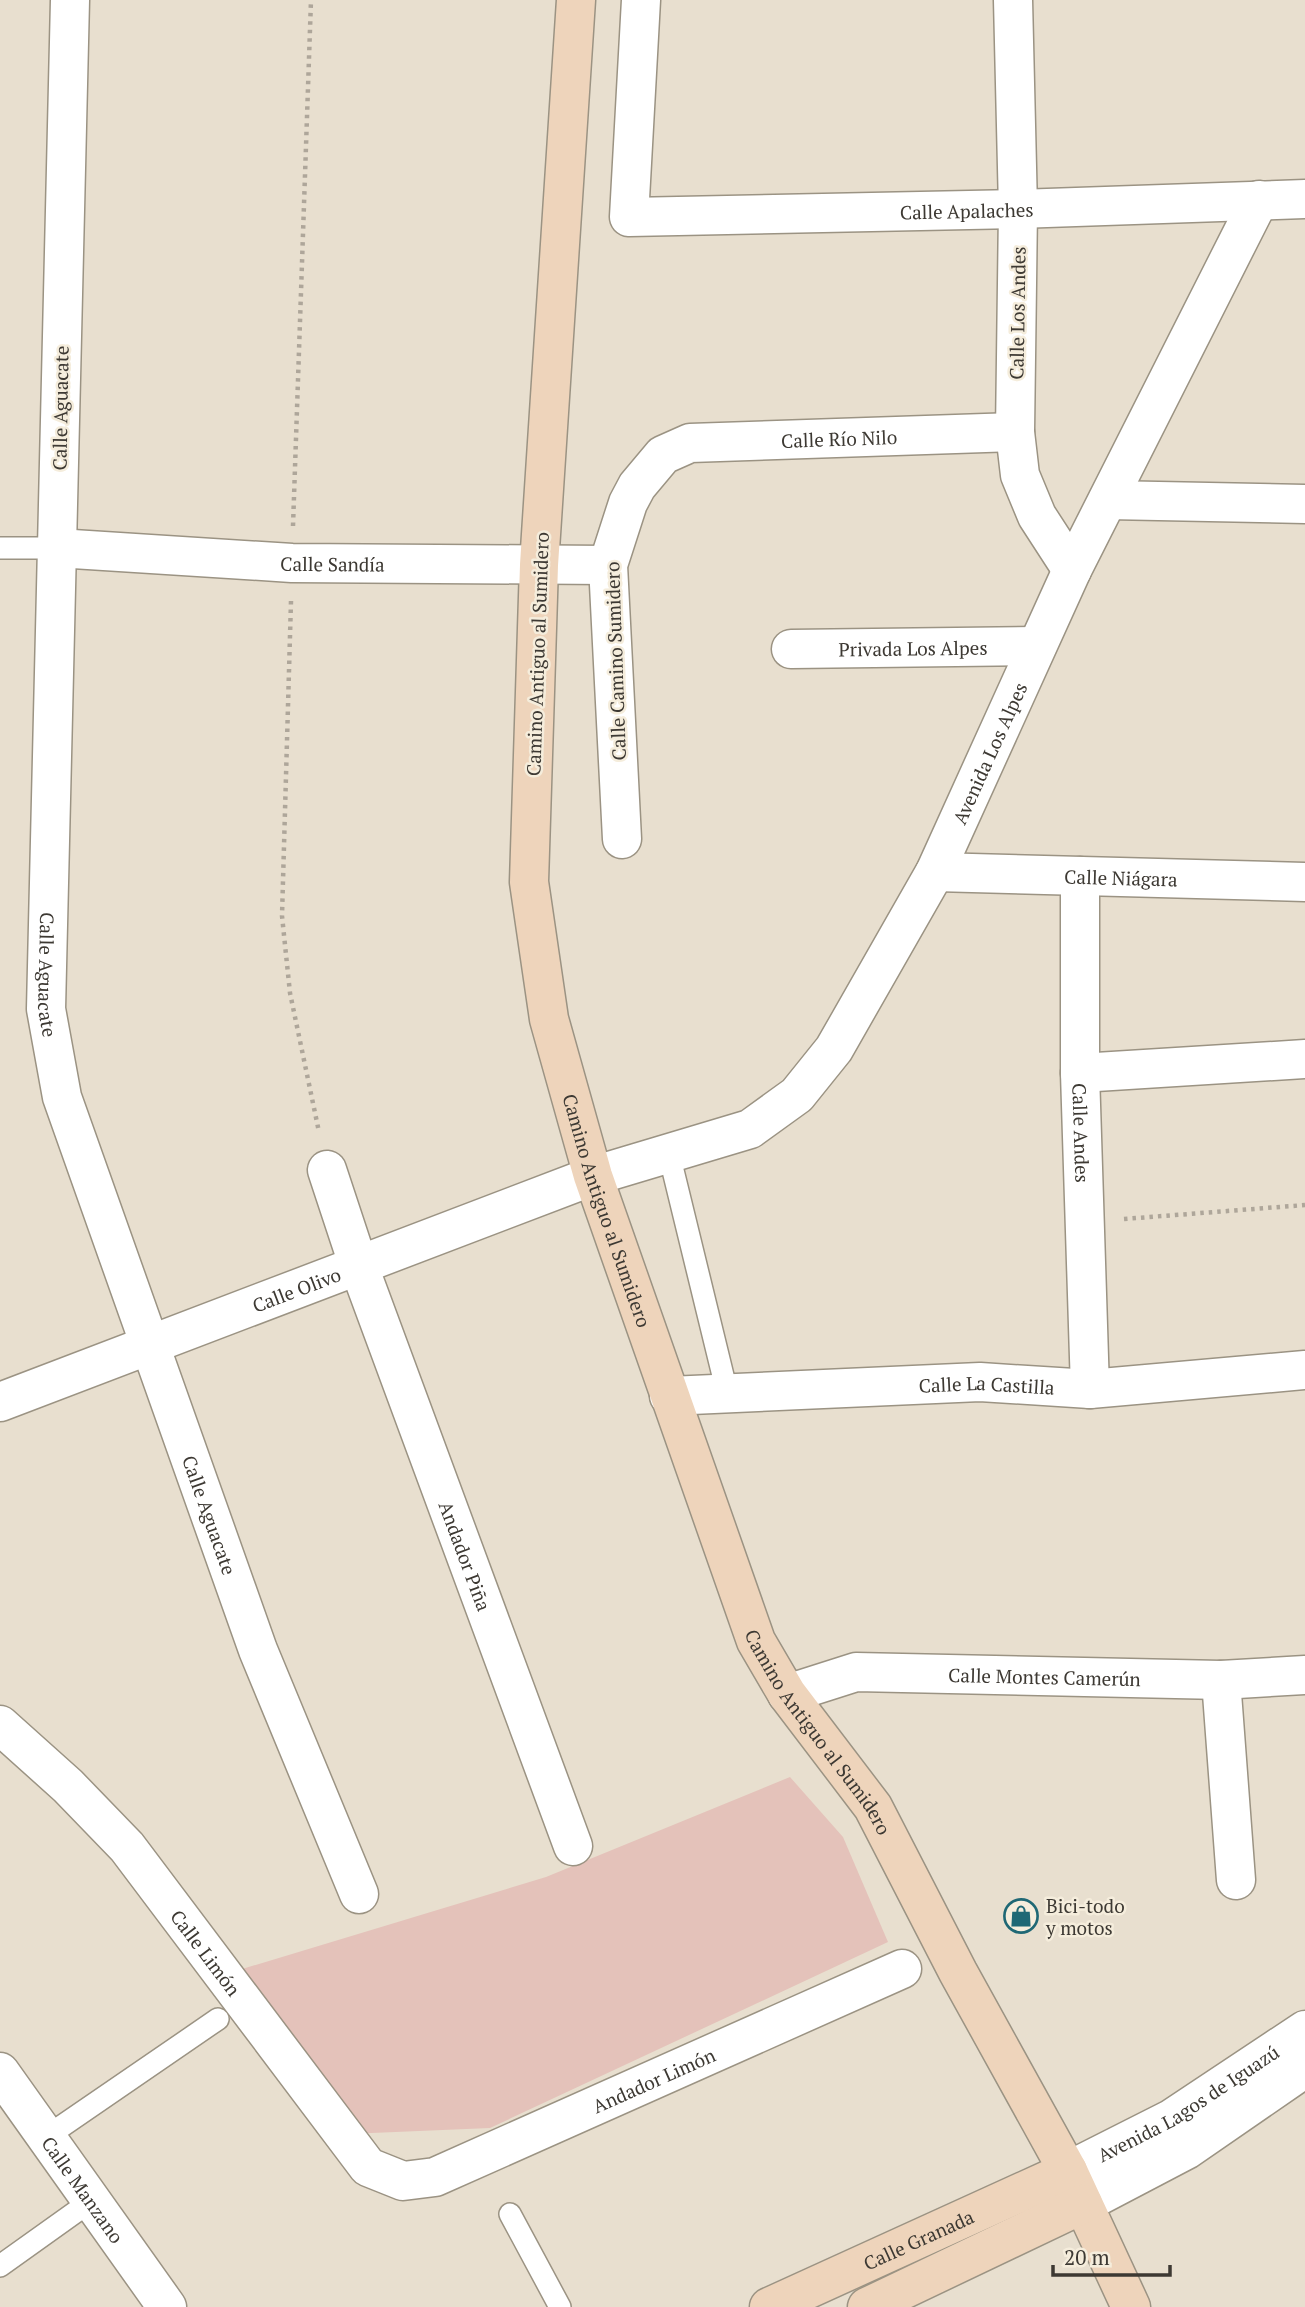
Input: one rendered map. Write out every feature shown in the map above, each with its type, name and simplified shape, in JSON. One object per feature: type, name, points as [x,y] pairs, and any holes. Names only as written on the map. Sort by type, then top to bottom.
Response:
[{"type":"main road","name":"Camino Antiguo al Sumidero","points":[[576,0],[540,565],[530,882],[550,1019],[593,1175],[756,1641],[787,1694],[873,1807],[958,1972],[1075,2187],[1131,2307]]},
{"type":"main road","name":"Calle Granada","points":[[783,2304],[1075,2187]]},
{"type":"main road","name":"Calle Granada","points":[[867,2307],[1075,2187]]},
{"type":"street","name":"Calle Aguacate","points":[[70,0],[46,1009],[62,1097],[149,1344],[258,1650],[359,1894]]},
{"type":"street","name":"Calle Apalaches","points":[[641,0],[629,217],[1018,209],[1305,199]]},
{"type":"street","name":"Calle Los Andes","points":[[1013,0],[1018,209],[1015,432],[1020,475],[1037,516],[1072,570]]},
{"type":"street","name":"Avenida Los Alpes","points":[[593,1175],[750,1129],[797,1095],[834,1049],[935,872],[1072,570],[1259,200]]},
{"type":"street","name":"Calle Río Nilo","points":[[663,455],[690,443],[1015,432]]},
{"type":"street","name":"Calle Camino Sumidero","points":[[622,839],[608,565],[628,503],[637,486],[663,455]]},
{"type":"street","points":[[1108,500],[1305,503]]},
{"type":"street","name":"Calle Sandía","points":[[57,548],[292,563],[608,565]]},
{"type":"street","name":"Privada Los Alpes","points":[[791,649],[1037,646]]},
{"type":"street","name":"Calle Niágara","points":[[935,872],[1305,882]]},
{"type":"street","name":"Calle Andes","points":[[1080,876],[1080,1073],[1090,1389]]},
{"type":"street","points":[[1080,1073],[1305,1059]]},
{"type":"street","name":"Andador Piña","points":[[327,1170],[358,1264],[573,1846]]},
{"type":"street","name":"Calle Olivo","points":[[0,1402],[593,1175]]},
{"type":"street","name":"Calle La Castilla","points":[[669,1396],[980,1382],[1090,1389],[1305,1370]]},
{"type":"street","name":"Calle Montes Camerún","points":[[787,1694],[856,1672],[1221,1681],[1305,1675]]},
{"type":"street","points":[[1221,1681],[1236,1880]]},
{"type":"street","name":"Calle Limón","points":[[0,1725],[68,1786],[127,1847],[368,2167],[403,2181]]},
{"type":"street","name":"Andador Limón","points":[[403,2181],[435,2177],[902,1969]]},
{"type":"street","name":"Avenida Lagos de Iguazú","points":[[1075,2187],[1305,2030]]},
{"type":"street","name":"Avenida Lagos de Iguazú","points":[[1075,2187],[1186,2151],[1305,2068]]},
{"type":"street","name":"Calle Manzano","points":[[0,2072],[167,2307]]},
{"type":"lane","points":[[0,548],[57,548]]},
{"type":"lane","points":[[669,1154],[727,1392]]},
{"type":"lane","points":[[46,2137],[218,2019]]},
{"type":"lane","points":[[0,2266],[91,2201]]},
{"type":"lane","points":[[510,2214],[560,2307]]},
{"type":"path","points":[[1085,1222],[1305,1205]]},
{"type":"shaded area","points":[[790,1777],[843,1837],[888,1942],[490,2128],[348,2134],[229,1973],[546,1877]]},
{"type":"place","name":"Bici-todo y motos","points":[[1021,1916]]}]
